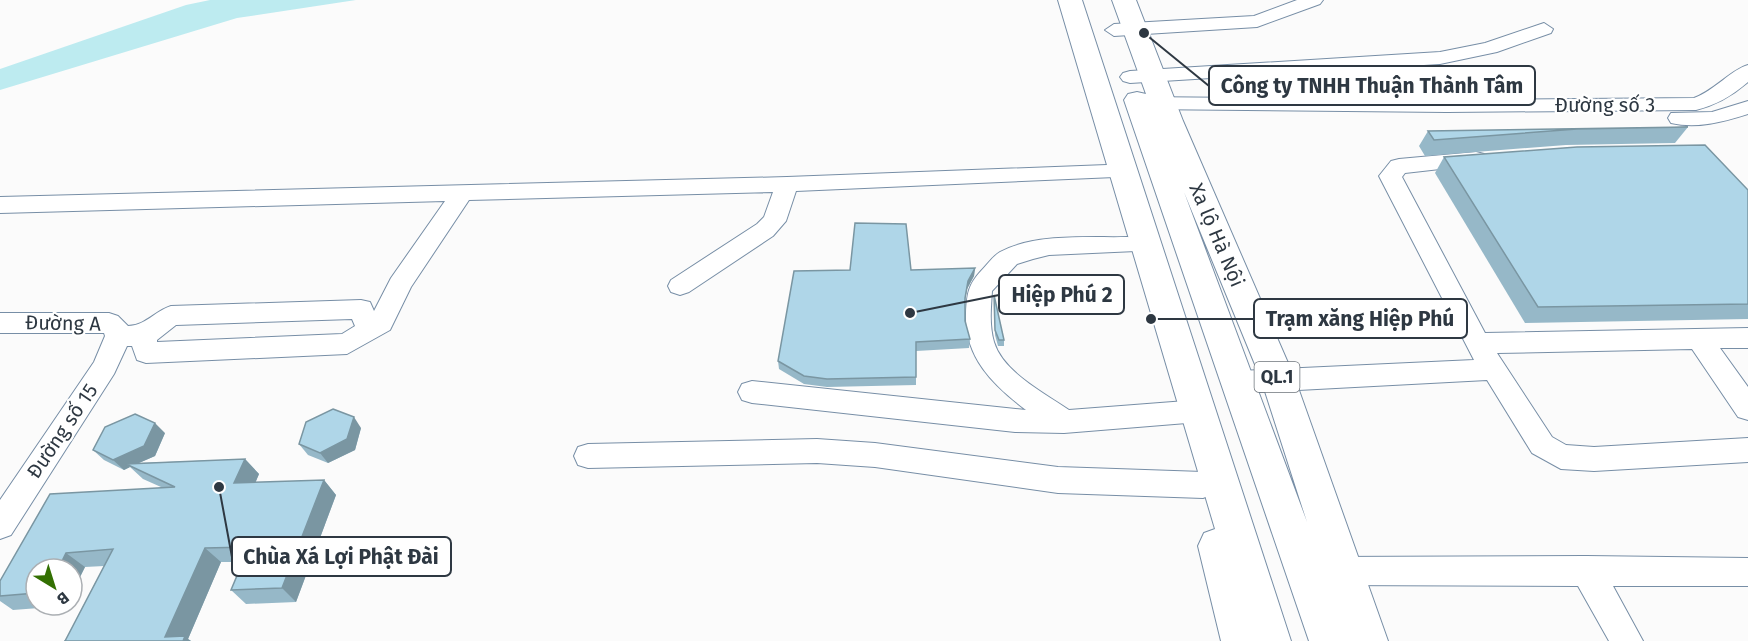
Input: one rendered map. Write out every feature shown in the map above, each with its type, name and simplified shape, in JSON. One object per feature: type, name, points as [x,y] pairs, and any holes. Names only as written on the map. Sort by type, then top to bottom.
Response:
[{"type":"highway","points":[[1054,0],[1156,276],[1270,641]]},
{"type":"highway","points":[[1070,0],[1116,172],[1128,245],[1134,258],[1156,276]]},
{"type":"highway","name":"Xa lộ Hà Nội","points":[[1104,0],[1124,20],[1239,382],[1307,570],[1330,641]]},
{"type":"highway","name":"Xa lộ Hà Nội","points":[[1150,100],[1278,379],[1367,641]]},
{"type":"highway","points":[[1202,422],[1203,485],[1242,641]]},
{"type":"street","points":[[1124,20],[1257,21],[1314,0]]},
{"type":"street","points":[[1150,100],[1440,58],[1490,48],[1544,29]]},
{"type":"street","name":"Đường số 3","points":[[1150,100],[1447,106],[1696,104],[1717,98],[1748,71]]},
{"type":"street","points":[[1717,98],[1744,108]]},
{"type":"street","name":"Đường số 3","points":[[1150,100],[1713,118],[1744,108]]},
{"type":"street","points":[[1494,158],[1399,165],[1390,176],[1478,343],[1542,445],[1561,457],[1594,459],[1748,450]]},
{"type":"street","points":[[0,205],[787,184],[1116,172]]},
{"type":"street","points":[[680,286],[765,230],[774,221],[787,184]]},
{"type":"street","points":[[369,328],[361,309],[171,316],[131,336],[146,353],[347,344],[369,328],[381,323],[405,274],[462,193]]},
{"type":"street","points":[[1064,422],[1011,380],[993,363],[982,346],[980,288],[1008,258],[1031,251],[1049,247],[1128,245]]},
{"type":"street","name":"Đường A","points":[[0,323],[109,322],[131,336]]},
{"type":"street","name":"Đường số 15","points":[[3,515],[105,367],[131,336]]},
{"type":"street","points":[[1478,343],[1748,338]]},
{"type":"street","points":[[1699,339],[1748,408]]},
{"type":"street","points":[[1239,382],[1494,369]]},
{"type":"street","points":[[752,392],[1015,421],[1202,422]]},
{"type":"street","points":[[588,456],[817,451],[875,455],[1058,480],[1203,485]]},
{"type":"street","points":[[1307,570],[1748,572]]},
{"type":"street","points":[[1586,570],[1627,641]]},
{"type":"water","points":[[210,0],[356,0],[237,18],[0,90],[0,69],[186,5]]},
{"type":"building","points":[[1688,127],[1577,129],[1434,140],[1428,131]]},
{"type":"building","points":[[1705,145],[1748,190],[1748,304],[1538,307],[1444,157],[1577,147]]},
{"type":"building","points":[[855,223],[906,224],[911,270],[975,268],[968,281],[965,298],[965,321],[970,339],[916,342],[916,377],[827,379],[804,376],[778,361],[794,271],[850,270]]},
{"type":"building","points":[[994,295],[1004,340],[999,340],[995,330]]},
{"type":"building","points":[[333,409],[354,417],[347,439],[320,453],[299,444],[306,422]]},
{"type":"building","points":[[135,414],[155,423],[144,446],[113,460],[93,450],[105,427]]},
{"type":"building","points":[[245,459],[234,483],[324,480],[282,588],[231,590],[249,547],[205,548],[165,637],[185,636],[183,641],[65,641],[78,617],[84,617],[84,605],[113,549],[66,553],[64,557],[24,557],[24,594],[0,596],[0,581],[50,494],[175,487],[126,464]]},
{"type":"place","name":"Công ty TNHH Thuận Thành Tâm","points":[[1144,33]]},
{"type":"place","name":"Hiệp Phú 2","points":[[910,313]]},
{"type":"place","name":"Trạm xăng Hiệp Phú","points":[[1151,319]]},
{"type":"place","name":"Chùa Xá Lợi Phật Đài","points":[[219,487]]}]
